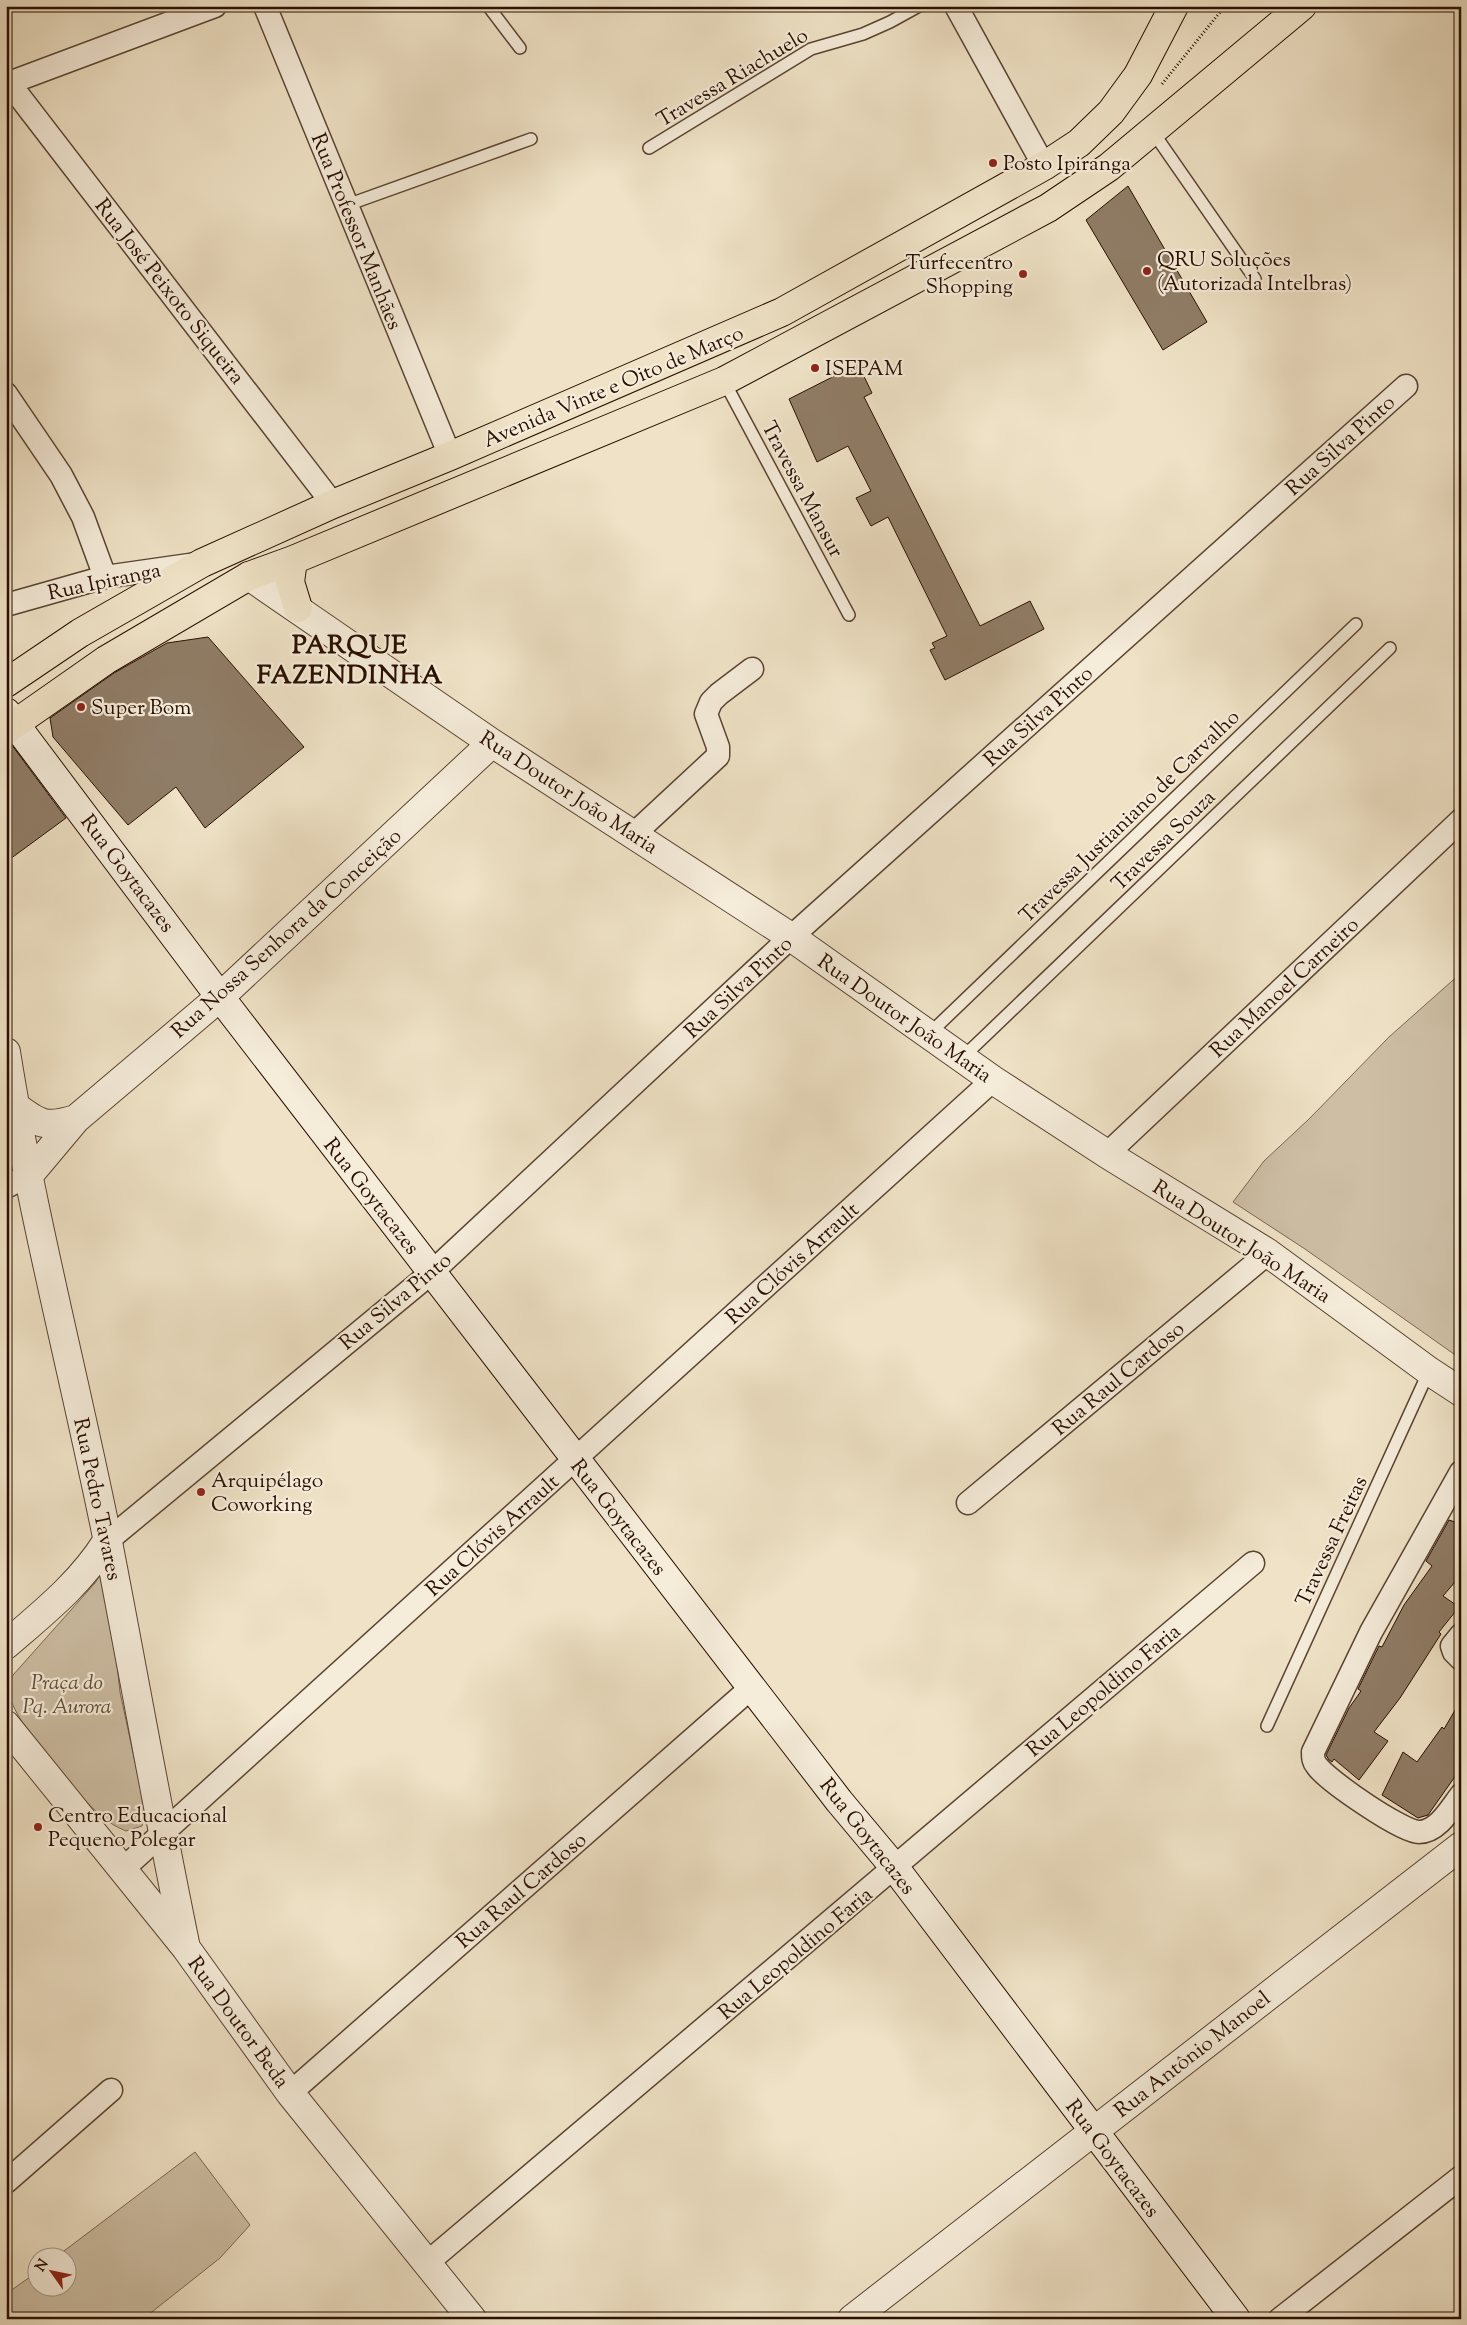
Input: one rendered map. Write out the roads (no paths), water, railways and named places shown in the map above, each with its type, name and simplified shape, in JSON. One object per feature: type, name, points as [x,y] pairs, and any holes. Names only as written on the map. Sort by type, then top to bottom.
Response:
[{"type":"main road","points":[[1157,128],[1173,95],[1275,6]]},
{"type":"main road","name":"Avenida Vinte e Oito de Março","points":[[9,722],[106,660],[249,576],[293,560],[724,381],[1048,208],[1109,167],[1302,6]]},
{"type":"main road","name":"Avenida Vinte e Oito de Março","points":[[6,684],[80,633],[202,563],[333,504],[450,456],[782,312],[1044,166],[1079,143],[1111,112],[1138,75],[1169,11]]},
{"type":"main road","points":[[293,560],[290,582],[298,608]]},
{"type":"main road","points":[[202,563],[223,563],[249,576]]},
{"type":"street","points":[[8,81],[215,6]]},
{"type":"street","name":"Rua Professor Manhães","points":[[265,6],[450,456]]},
{"type":"street","points":[[956,6],[1044,166]]},
{"type":"street","name":"Rua José Peixoto Siqueira","points":[[8,81],[333,504]]},
{"type":"street","name":"Rua Silva Pinto","points":[[6,1645],[71,1588],[97,1558],[108,1541],[431,1272],[791,937],[1406,386]]},
{"type":"street","points":[[6,394],[61,475],[83,516],[105,577]]},
{"type":"street","name":"Rua Ipiranga","points":[[6,605],[105,577],[202,563]]},
{"type":"street","name":"Rua Doutor João Maria","points":[[249,576],[492,743],[791,937],[961,1059],[1107,1154],[1268,1252],[1428,1371],[1461,1392]]},
{"type":"street","points":[[634,834],[718,756],[718,747],[706,714],[711,702],[752,669]]},
{"type":"street","name":"Rua Goytacazes","points":[[9,722],[575,1460],[895,1868],[1236,2319]]},
{"type":"street","name":"Rua Nossa Senhora da Conceição","points":[[18,1180],[76,1119],[220,997],[492,743]]},
{"type":"street","name":"Rua Manoel Carneiro","points":[[1107,1154],[1461,820]]},
{"type":"street","name":"Rua Pedro Tavares","points":[[6,1052],[15,1106],[18,1180],[108,1541],[162,1834],[186,1948]]},
{"type":"street","name":"Rua Clóvis Arrault","points":[[123,1869],[993,1080]]},
{"type":"street","name":"Rua Nossa Senhora da Conceição","points":[[15,1106],[36,1122],[54,1125],[76,1119]]},
{"type":"street","name":"Rua Raul Cardoso","points":[[968,1503],[1268,1252]]},
{"type":"street","points":[[1461,1472],[1371,1632],[1313,1752],[1313,1760],[1322,1772],[1392,1822],[1410,1831],[1420,1832],[1436,1825],[1461,1795]]},
{"type":"street","name":"Rua Leopoldino Faria","points":[[427,2263],[895,1868],[1252,1563]]},
{"type":"street","points":[[71,1588],[89,1584],[116,1587]]},
{"type":"street","points":[[1461,1635],[1452,1646],[1454,1652],[1461,1659]]},
{"type":"street","name":"Rua Raul Cardoso","points":[[290,2093],[752,1687]]},
{"type":"street","name":"Rua Doutor Beda","points":[[6,1724],[186,1948],[290,2093],[472,2319]]},
{"type":"street","name":"Rua Antônio Manoel","points":[[852,2319],[1461,1846]]},
{"type":"street","points":[[6,2182],[111,2090]]},
{"type":"street","points":[[1280,2319],[1461,2177]]},
{"type":"lane","points":[[488,6],[520,48]]},
{"type":"lane","name":"Travessa Riachuelo","points":[[649,148],[811,49],[834,40],[863,34],[919,6]]},
{"type":"lane","points":[[1157,128],[1255,279]]},
{"type":"lane","points":[[347,205],[531,139]]},
{"type":"lane","name":"Travessa Mansur","points":[[724,381],[849,615]]},
{"type":"lane","name":"Travessa Justianiano de Carvalho","points":[[928,1035],[1356,624]]},
{"type":"lane","name":"Travessa Souza","points":[[961,1059],[1390,648]]},
{"type":"lane","name":"Travessa Freitas","points":[[1267,1726],[1428,1371]]},
{"type":"place","name":"Posto Ipiranga","points":[[993,163]]},
{"type":"place","name":"QRU Soluções (Autorizada Intelbras)","points":[[1147,271]]},
{"type":"place","name":"Turfecentro Shopping","points":[[1023,274]]},
{"type":"place","name":"ISEPAM","points":[[815,368]]},
{"type":"place","name":"Super Bom","points":[[81,707]]},
{"type":"place","name":"Arquipélago Coworking","points":[[201,1492]]},
{"type":"place","name":"Centro Educacional Pequeno Polegar","points":[[38,1827]]},
{"type":"district","name":"PARQUE FAZENDINHA","points":[[350,659]]},
{"type":"park label","name":"Praça do Pq. Aurora","points":[[67,1694]]}]
